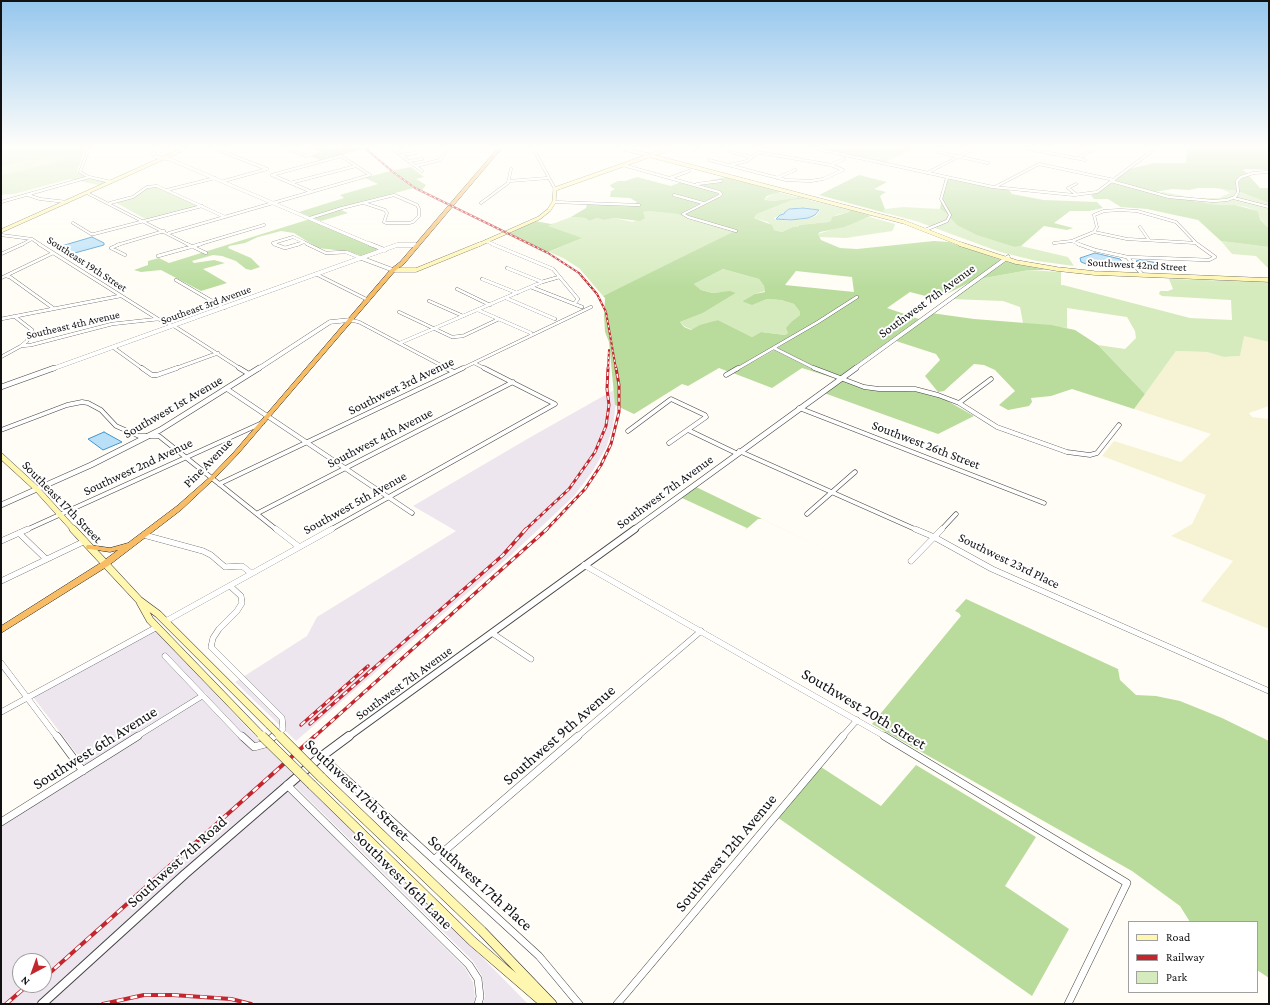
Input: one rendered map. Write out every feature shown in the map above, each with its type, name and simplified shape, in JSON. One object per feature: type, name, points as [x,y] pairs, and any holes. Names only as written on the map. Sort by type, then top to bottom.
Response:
[{"type":"highway","name":"Pine Avenue","points":[[1,630],[105,564],[136,542],[179,508],[212,478],[262,423],[393,270],[402,263],[415,245],[458,195]]},
{"type":"highway","points":[[90,547],[110,550],[136,542]]},
{"type":"main road","points":[[1,231],[81,195]]},
{"type":"main road","points":[[393,270],[416,270],[539,218],[549,210],[554,202],[555,195]]},
{"type":"main road","name":"Southwest 42nd Street","points":[[805,195],[902,220],[1006,258],[1072,271],[1269,276]]},
{"type":"main road","name":"Southwest 42nd Street","points":[[1140,273],[1269,280]]},
{"type":"main road","name":"Southeast 17th Street","points":[[1,456],[37,489],[105,564]]},
{"type":"main road","name":"Southwest 17th Street","points":[[105,564],[139,600],[166,621],[321,777],[482,931],[552,1004]]},
{"type":"main road","name":"Southwest 17th Street","points":[[139,600],[150,620],[156,627],[259,733],[472,941],[545,1004]]},
{"type":"street","points":[[1,202],[28,195],[40,199],[67,202]]},
{"type":"street","points":[[93,195],[206,253]]},
{"type":"street","points":[[110,203],[133,197],[136,195]]},
{"type":"street","points":[[178,195],[225,217]]},
{"type":"street","points":[[257,195],[385,250]]},
{"type":"street","points":[[169,233],[301,195]]},
{"type":"street","points":[[310,218],[364,203],[394,195],[417,205],[419,209],[419,216],[409,224],[386,223],[384,222],[387,213],[385,210],[364,203]]},
{"type":"street","points":[[481,203],[492,195]]},
{"type":"street","points":[[674,195],[703,203]]},
{"type":"street","points":[[719,195],[683,213],[688,217],[736,231]]},
{"type":"street","points":[[927,229],[947,221],[950,215],[941,199],[942,195]]},
{"type":"street","points":[[1166,195],[1178,198],[1213,201],[1234,198],[1269,207]]},
{"type":"street","points":[[554,202],[639,205]]},
{"type":"street","points":[[73,223],[91,234],[202,206]]},
{"type":"street","points":[[1072,241],[1095,250],[1127,257],[1209,260],[1215,257],[1196,243],[1176,222],[1137,211],[1104,211],[1094,216],[1096,227],[1094,232]]},
{"type":"street","points":[[158,256],[264,225]]},
{"type":"street","points":[[1140,228],[1149,240]]},
{"type":"street","points":[[125,255],[111,248],[113,246],[164,231]]},
{"type":"street","points":[[1054,243],[1072,241],[1094,232],[1127,239],[1196,243]]},
{"type":"street","name":"Southeast 19th Street","points":[[1,235],[32,239],[158,319]]},
{"type":"street","points":[[304,242],[284,248],[272,243],[291,237],[304,242],[326,253],[346,252],[386,269],[393,270]]},
{"type":"street","points":[[1,254],[32,239]]},
{"type":"street","points":[[486,241],[553,269],[578,299],[574,304]]},
{"type":"street","name":"Southeast 3rd Avenue","points":[[1,387],[114,348],[361,258],[402,244],[415,245]]},
{"type":"street","points":[[1,278],[53,253]]},
{"type":"street","points":[[1127,257],[1140,273]]},
{"type":"street","name":"Southwest 7th Avenue","points":[[336,746],[737,452],[1006,258]]},
{"type":"street","points":[[507,268],[542,282]]},
{"type":"street","points":[[316,274],[368,300]]},
{"type":"street","points":[[6,276],[10,277],[53,308]]},
{"type":"street","points":[[400,343],[542,282],[560,277]]},
{"type":"street","points":[[482,279],[517,293]]},
{"type":"street","points":[[176,280],[224,308]]},
{"type":"street","points":[[531,287],[582,307]]},
{"type":"street","points":[[457,289],[490,304]]},
{"type":"street","points":[[1,319],[120,296]]},
{"type":"street","points":[[726,375],[774,348],[857,297]]},
{"type":"street","points":[[506,298],[556,319]]},
{"type":"street","points":[[429,300],[463,316]]},
{"type":"street","name":"Southwest 3rd Avenue","points":[[220,484],[591,307]]},
{"type":"street","points":[[478,310],[531,333]]},
{"type":"street","points":[[399,312],[452,337],[457,337],[499,319]]},
{"type":"street","points":[[14,316],[32,330],[31,335],[21,346]]},
{"type":"street","name":"Southeast 4th Avenue","points":[[1,357],[21,346],[31,346],[112,324],[158,319],[174,326]]},
{"type":"street","points":[[350,320],[360,322],[454,372]]},
{"type":"street","name":"Southwest 1st Avenue","points":[[1,505],[96,463],[148,436],[227,389],[330,322],[350,320]]},
{"type":"street","points":[[174,326],[249,374]]},
{"type":"street","points":[[114,348],[152,374],[158,375],[218,353]]},
{"type":"street","points":[[774,348],[816,369],[864,387],[926,391],[959,403],[997,427],[1068,452],[1090,455],[1097,453],[1119,425]]},
{"type":"street","points":[[474,363],[513,382]]},
{"type":"street","points":[[959,403],[991,379]]},
{"type":"street","name":"Southwest 5th Avenue","points":[[166,621],[555,404],[513,382]]},
{"type":"street","name":"Southwest 4th Avenue","points":[[258,513],[513,382]]},
{"type":"street","points":[[227,389],[309,442],[412,513]]},
{"type":"street","points":[[628,431],[670,399],[699,411],[706,417],[669,443]]},
{"type":"street","points":[[1,430],[67,405],[82,402],[88,403],[101,410],[116,426],[139,436],[159,436],[298,546]]},
{"type":"street","name":"Southwest 26th Street","points":[[799,408],[1044,503]]},
{"type":"street","name":"Southwest 2nd Avenue","points":[[1,541],[262,423]]},
{"type":"street","name":"Southwest 23rd Place","points":[[688,430],[934,537],[992,568],[1269,691]]},
{"type":"street","points":[[807,514],[856,472]]},
{"type":"street","points":[[911,562],[956,514]]},
{"type":"street","points":[[18,533],[46,559]]},
{"type":"street","points":[[144,535],[202,551],[212,555],[225,567],[242,566],[251,573]]},
{"type":"street","points":[[1,581],[85,541]]},
{"type":"street","name":"Southwest 20th Street","points":[[584,564],[857,720],[1126,883],[1068,1004]]},
{"type":"street","points":[[165,656],[202,696],[248,743],[254,747],[265,744],[283,729],[282,718],[211,647],[213,638],[219,629],[238,612],[242,603],[241,596],[230,586]]},
{"type":"street","points":[[1,712],[156,627]]},
{"type":"street","name":"Southwest 9th Avenue","points":[[434,859],[702,631]]},
{"type":"street","points":[[492,633],[531,659]]},
{"type":"street","points":[[1,663],[83,771]]},
{"type":"street","name":"Southwest 6th Avenue","points":[[1,822],[202,696]]},
{"type":"street","name":"Southwest 12th Avenue","points":[[617,1004],[857,720]]},
{"type":"street","name":"Southwest 7th Road","points":[[42,1004],[287,785],[321,756],[336,746]]},
{"type":"street","name":"Southwest 17th Place","points":[[321,756],[539,956],[579,1004]]},
{"type":"street","name":"Southwest 16th Lane","points":[[287,785],[469,964],[478,979],[480,998],[478,1004]]},
{"type":"shaded area","points":[[1243,335],[1269,342],[1269,406],[1249,413],[1252,417],[1269,419],[1269,629],[1201,601],[1233,561],[1171,536],[1192,524],[1206,495],[1102,456],[1114,441],[1181,462],[1211,434],[1134,409],[1176,351],[1207,352],[1225,357],[1240,356]]},
{"type":"shaded area","points":[[614,390],[616,403],[613,426],[606,448],[592,472],[574,496],[510,556],[296,741],[235,682],[307,636],[317,617],[456,531],[413,506]]},
{"type":"shaded area","points":[[155,630],[253,734],[295,774],[52,991],[52,953],[12,953],[12,993],[49,993],[37,1004],[1,1004],[1,826],[207,695],[204,692],[86,766],[33,697]]},
{"type":"shaded area","points":[[299,778],[475,950],[528,1004],[483,1004],[485,996],[482,976],[473,961],[293,784]]},
{"type":"shaded area","points":[[286,789],[465,968],[473,982],[475,998],[474,1004],[47,1004]]},
{"type":"green space","points":[[136,195],[175,195],[202,206],[149,221],[115,202],[131,198]]},
{"type":"green space","points":[[340,195],[389,195],[339,209],[348,213],[321,221],[299,212],[344,198]]},
{"type":"green space","points":[[610,195],[718,195],[681,213],[722,195],[771,195],[764,199],[773,201],[797,197],[806,199],[792,200],[757,214],[754,218],[772,225],[774,230],[782,232],[793,227],[798,227],[799,225],[828,222],[831,221],[832,217],[849,212],[850,210],[871,216],[844,227],[820,232],[818,234],[821,240],[840,248],[857,249],[934,241],[949,242],[1001,260],[974,280],[937,299],[910,292],[887,308],[919,319],[839,377],[777,348],[859,297],[857,296],[816,322],[729,372],[719,368],[688,386],[682,384],[634,414],[615,405],[609,342],[605,332],[605,298],[603,296],[737,230],[677,214],[649,211],[643,212],[645,218],[640,221],[614,218],[604,220],[597,218],[589,221],[586,218],[571,217],[586,208],[587,204],[633,206],[637,202],[630,198],[610,197]],"holes":[[[723,269],[759,279],[764,286],[765,292],[755,294],[743,301],[752,305],[767,299],[781,300],[794,304],[800,312],[800,315],[786,328],[788,333],[785,335],[761,332],[752,337],[718,320],[700,325],[691,330],[684,327],[680,322],[703,313],[736,293],[730,291],[712,293],[701,290],[694,284]],[[796,271],[852,277],[854,292],[785,285]]]},
{"type":"green space","points":[[772,195],[789,195],[797,197],[773,201],[764,199]]},
{"type":"green space","points":[[819,195],[882,195],[880,196],[885,209],[883,211],[889,214]]},
{"type":"green space","points":[[942,195],[1017,195],[1044,200],[1097,202],[1103,208],[1089,211],[1070,211],[1054,223],[1073,228],[1067,230],[1044,226],[1021,246],[1015,247],[977,235],[957,225],[940,209]]},
{"type":"green space","points":[[1091,195],[1165,195],[1218,205],[1235,205],[1258,211],[1260,219],[1266,226],[1269,227],[1269,247],[1221,241],[1198,220],[1147,209],[1121,207],[1108,199],[1094,199]]},
{"type":"green space","points":[[1162,195],[1178,195],[1194,198],[1219,198],[1226,195],[1247,195],[1269,203],[1269,227],[1266,226],[1260,218],[1258,211],[1246,207],[1235,205],[1218,205]]},
{"type":"green space","points":[[1247,195],[1269,195],[1269,203]]},
{"type":"green space","points":[[805,199],[850,210],[849,212],[836,215],[831,221],[828,222],[798,225],[799,227],[793,227],[782,232],[774,230],[768,222],[754,218],[757,214],[792,200]],"holes":[[[803,207],[820,210],[816,216],[809,218],[790,221],[774,219],[788,209]]]},
{"type":"green space","points":[[903,207],[940,209],[949,217],[1015,247],[1021,246],[1068,257],[1074,266],[1037,261],[1000,252],[916,221],[883,211],[885,209]]},
{"type":"green space","points":[[649,211],[677,214],[738,231],[603,296],[579,268],[563,258],[549,252],[581,238],[549,228],[547,226],[571,217],[587,218],[589,221],[597,218],[604,220],[614,218],[633,222],[643,215],[643,212]]},
{"type":"green space","points":[[870,217],[895,224],[893,230],[846,238],[819,237],[818,234]]},
{"type":"green space","points":[[310,219],[380,250],[363,256],[344,251],[318,248],[294,233],[281,231],[258,237],[245,243],[229,246],[228,248],[251,258],[260,267],[251,270],[246,269],[236,261],[222,256],[213,255],[192,261],[194,263],[214,260],[225,263],[203,269],[227,283],[201,291],[161,270],[141,272],[134,270],[148,265],[148,261],[159,258],[169,263]]},
{"type":"green space","points":[[535,221],[551,224],[555,223],[548,226],[582,238],[548,252],[507,234]]},
{"type":"green space","points":[[1221,241],[1269,247],[1269,269],[1256,256],[1232,254]]},
{"type":"green space","points":[[1004,261],[1048,270],[1029,270],[979,279]]},
{"type":"green space","points":[[723,269],[759,279],[764,286],[765,291],[755,294],[754,304],[767,299],[781,300],[794,304],[800,312],[800,315],[792,321],[787,328],[788,333],[785,335],[761,332],[752,337],[718,320],[692,330],[684,326],[680,322],[703,313],[736,293],[712,293],[701,290],[694,284]]},
{"type":"green space","points":[[1029,270],[1061,272],[1061,285],[1190,318],[1232,320],[1231,300],[1162,296],[1159,294],[1160,291],[1168,291],[1173,289],[1169,279],[1269,282],[1269,342],[1244,336],[1240,356],[1224,357],[1207,352],[1176,351],[1145,394],[1098,345],[1125,349],[1136,338],[1135,331],[1127,317],[1067,308],[1067,328],[1023,323],[1020,307],[1003,301],[951,299],[979,279]]},
{"type":"green space","points":[[931,313],[974,319],[1051,325],[1075,330],[1098,345],[1145,394],[1134,409],[1072,389],[1051,396],[1031,398],[1032,402],[1029,406],[1008,410],[999,405],[1015,391],[995,370],[984,365],[974,364],[944,391],[938,392],[925,376],[940,360],[936,354],[896,341]]},
{"type":"green space","points":[[774,350],[814,370],[837,379],[802,368],[772,388],[733,373]]},
{"type":"green space","points":[[840,380],[869,389],[923,392],[944,399],[974,416],[938,434],[824,393]]},
{"type":"green space","points":[[696,487],[845,559],[762,519],[758,519],[744,531],[747,528],[682,498]]},
{"type":"green space","points":[[966,599],[1118,669],[1120,680],[1136,695],[1156,696],[1180,701],[1222,718],[1269,741],[1269,978],[1258,971],[1258,921],[1189,921],[1180,906],[1132,871],[872,724],[961,616],[955,611]]},
{"type":"green space","points":[[916,765],[1036,837],[1005,886],[1069,929],[1032,996],[777,817],[821,767],[881,806]]},
{"type":"water","points":[[803,208],[819,210],[815,215],[808,218],[791,220],[776,219],[789,209]]},
{"type":"water","points":[[92,237],[104,243],[104,245],[71,254],[58,248],[58,247]]},
{"type":"water","points":[[1095,253],[1120,259],[1124,264],[1106,265],[1090,262],[1086,264],[1081,262],[1080,258]]},
{"type":"water","points":[[1140,260],[1158,263],[1162,267],[1160,269],[1144,268],[1136,261]]},
{"type":"water","points":[[104,432],[122,442],[103,450],[88,439]]},
{"type":"railway","points":[[429,195],[548,253],[579,273],[597,294],[606,312],[616,369]]},
{"type":"railway","points":[[608,369],[609,350]]},
{"type":"railway","points":[[526,529],[569,489],[595,452],[606,426],[609,405],[607,389],[608,368]]},
{"type":"railway","points":[[547,529],[585,489],[601,465],[611,444],[619,412],[619,385],[616,368]]},
{"type":"railway","points":[[310,724],[503,555],[526,529]]},
{"type":"railway","points":[[314,737],[547,529]]},
{"type":"railway","points":[[301,725],[368,666]]},
{"type":"railway","points":[[52,971],[315,736]]},
{"type":"railway","points":[[6,1004],[19,993]]},
{"type":"railway","points":[[103,1004],[144,995],[173,995],[231,999],[251,1004]]}]
